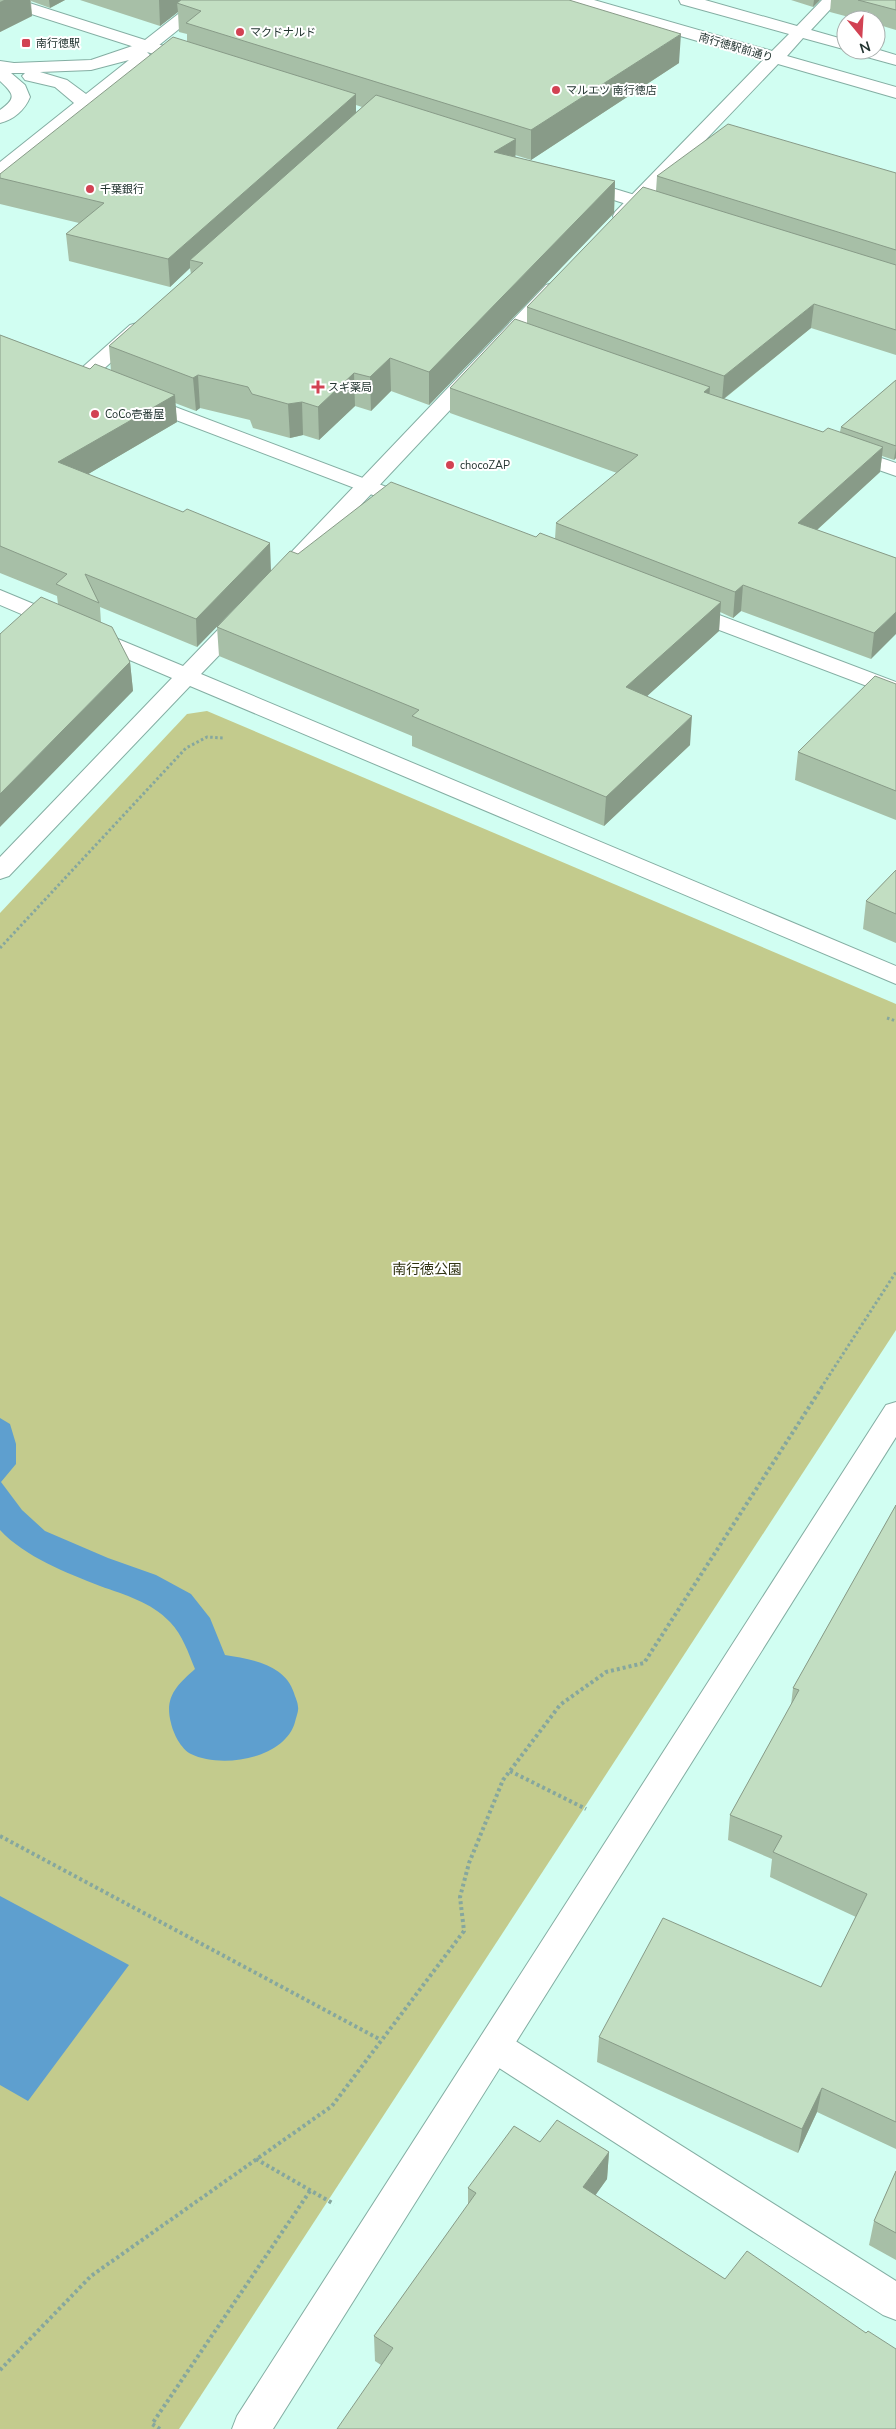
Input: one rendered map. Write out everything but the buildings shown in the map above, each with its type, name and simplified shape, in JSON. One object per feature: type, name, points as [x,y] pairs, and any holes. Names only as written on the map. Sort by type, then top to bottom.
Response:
[{"type":"street","points":[[3,0],[212,66]]},
{"type":"street","points":[[5,68],[91,65],[121,57],[147,46],[207,0]]},
{"type":"street","name":"南行徳駅前通り","points":[[576,0],[896,93]]},
{"type":"street","points":[[688,0],[836,42]]},
{"type":"street","points":[[610,228],[831,0]]},
{"type":"street","points":[[0,171],[137,62],[147,46]]},
{"type":"street","points":[[5,68],[30,76],[60,82],[75,92],[84,104]]},
{"type":"street","points":[[0,118],[18,105],[21,97],[19,89],[5,68]]},
{"type":"street","points":[[561,177],[683,215]]},
{"type":"street","points":[[0,871],[188,676],[366,486],[520,337],[563,278]]},
{"type":"street","points":[[150,317],[92,381],[431,511]]},
{"type":"street","points":[[830,447],[896,470]]},
{"type":"street","points":[[0,597],[896,976]]},
{"type":"street","points":[[664,600],[896,690]]},
{"type":"street","points":[[250,2429],[896,1413]]},
{"type":"street","points":[[494,2046],[896,2302]]},
{"type":"path","points":[[0,948],[186,748],[208,738],[225,738]]},
{"type":"path","points":[[878,1014],[896,1021]]},
{"type":"path","points":[[0,2370],[91,2276],[332,2106],[464,1931],[460,1897],[469,1863],[503,1780],[560,1705],[606,1672],[644,1663],[896,1272]]},
{"type":"path","points":[[510,1771],[590,1811]]},
{"type":"path","points":[[0,1836],[381,2040]]},
{"type":"path","points":[[256,2159],[334,2204]]},
{"type":"path","points":[[160,2429],[152,2424],[310,2191]]},
{"type":"green space","name":"南行徳公園","points":[[207,711],[896,1004],[896,1330],[179,2429],[0,2429],[0,913],[187,714]]},
{"type":"water","points":[[0,1418],[10,1424],[16,1444],[16,1464],[1,1482],[22,1510],[45,1531],[108,1558],[156,1575],[191,1594],[210,1618],[225,1655],[255,1661],[275,1669],[283,1675],[294,1693],[298,1703],[298,1712],[289,1735],[279,1745],[250,1758],[234,1760],[218,1761],[187,1752],[178,1740],[172,1727],[169,1706],[178,1686],[195,1669],[185,1644],[175,1627],[163,1615],[146,1604],[74,1576],[34,1556],[10,1540],[0,1530]]},
{"type":"water","points":[[0,1896],[129,1965],[28,2101],[0,2085]]},
{"type":"place","name":"マクドナルド","points":[[240,32]]},
{"type":"place","name":"南行徳駅","points":[[26,43]]},
{"type":"place","name":"マルエツ 南行徳店","points":[[556,90]]},
{"type":"place","name":"千葉銀行","points":[[90,189]]},
{"type":"place","name":"スギ薬局","points":[[318,387]]},
{"type":"place","name":"CoCo壱番屋","points":[[95,414]]},
{"type":"place","name":"chocoZAP","points":[[450,465]]}]
